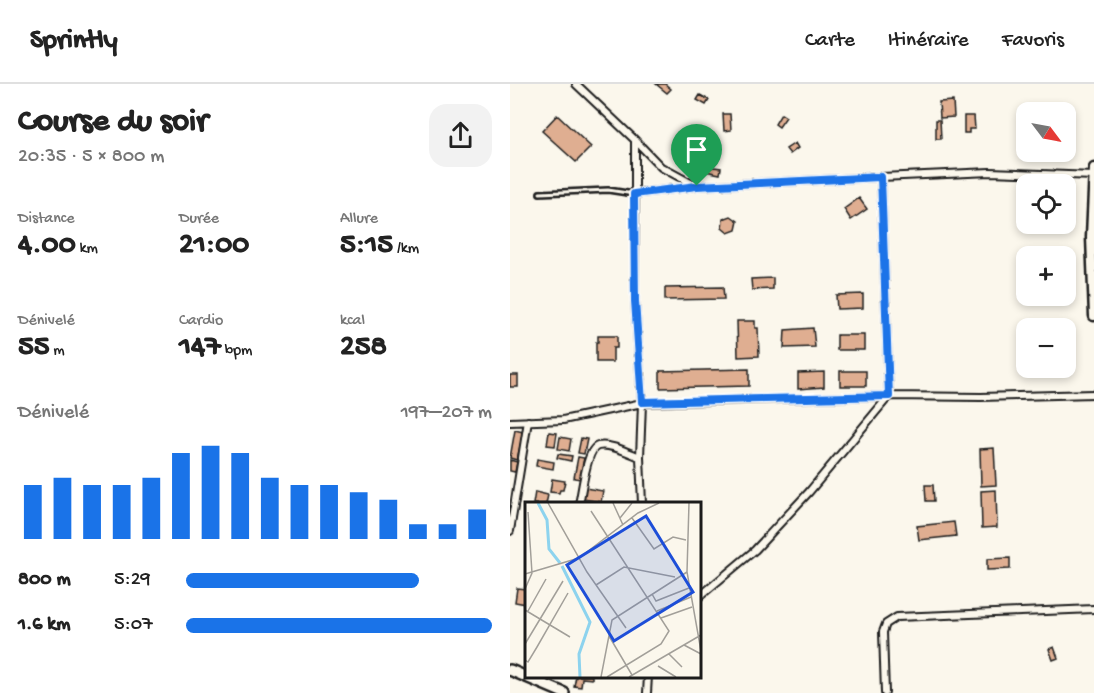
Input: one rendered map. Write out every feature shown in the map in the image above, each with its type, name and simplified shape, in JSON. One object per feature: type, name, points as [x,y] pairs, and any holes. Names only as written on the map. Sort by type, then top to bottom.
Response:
[{"type":"main road","points":[[1094,174],[1090,237],[1094,316]]},
{"type":"main road","points":[[510,670],[525,674]]},
{"type":"main road","points":[[545,680],[564,693]]},
{"type":"street","points":[[576,84],[661,167],[697,186]]},
{"type":"street","points":[[635,140],[635,301],[642,402],[640,457],[642,502]]},
{"type":"street","points":[[634,194],[697,186],[990,172],[1094,174]]},
{"type":"street","points":[[700,596],[755,550],[809,492],[889,396],[881,177]]},
{"type":"street","points":[[510,422],[563,420],[642,402],[1094,394]]},
{"type":"street","points":[[510,531],[528,422]]},
{"type":"street","points":[[579,502],[588,458],[598,446],[610,447],[640,457]]},
{"type":"street","points":[[885,693],[883,632],[886,624],[897,617],[1094,609]]},
{"type":"street","points":[[647,693],[648,678]]},
{"type":"lane","points":[[540,193],[608,190],[634,194]]},
{"type":"building","points":[[656,84],[665,84],[671,89],[667,93]]},
{"type":"building","points":[[700,95],[709,100],[706,105],[697,100]]},
{"type":"building","points":[[953,101],[954,117],[940,118],[939,102]]},
{"type":"building","points":[[723,114],[730,114],[731,130],[724,131]]},
{"type":"building","points":[[781,114],[786,117],[779,127],[775,124]]},
{"type":"building","points":[[557,115],[591,147],[576,162],[542,131]]},
{"type":"building","points":[[964,116],[974,116],[975,129],[969,129],[969,133],[964,133]]},
{"type":"building","points":[[936,120],[940,120],[941,139],[936,139]]},
{"type":"building","points":[[795,143],[798,148],[790,154],[786,149]]},
{"type":"building","points":[[706,166],[721,168],[720,174],[705,171]]},
{"type":"building","points":[[859,198],[867,209],[851,220],[844,209]]},
{"type":"building","points":[[731,216],[738,221],[736,230],[728,233],[722,228],[723,219]]},
{"type":"building","points":[[773,278],[773,289],[752,290],[751,279]]},
{"type":"building","points":[[723,287],[724,299],[665,300],[665,288]]},
{"type":"building","points":[[863,294],[863,308],[837,309],[836,295]]},
{"type":"building","points":[[737,321],[755,321],[755,328],[758,328],[759,356],[738,357]]},
{"type":"building","points":[[813,328],[815,347],[784,348],[785,330]]},
{"type":"building","points":[[837,335],[864,335],[864,350],[837,350]]},
{"type":"building","points":[[598,336],[617,336],[617,348],[613,348],[613,362],[596,362]]},
{"type":"building","points":[[749,369],[749,386],[660,388],[660,371]]},
{"type":"building","points":[[840,371],[866,371],[866,386],[840,386]]},
{"type":"building","points":[[824,372],[824,387],[798,389],[798,373]]},
{"type":"building","points":[[510,375],[518,375],[518,387],[510,387]]},
{"type":"building","points":[[515,430],[523,432],[517,460],[510,458]]},
{"type":"building","points":[[549,432],[557,433],[555,446],[547,445]]},
{"type":"building","points":[[560,437],[571,439],[569,451],[558,449]]},
{"type":"building","points":[[581,438],[587,439],[584,454],[578,453]]},
{"type":"building","points":[[994,448],[996,485],[981,486],[980,449]]},
{"type":"building","points":[[558,454],[572,456],[571,461],[557,458]]},
{"type":"building","points":[[578,457],[584,458],[580,479],[574,478]]},
{"type":"building","points":[[537,459],[554,462],[553,469],[536,466]]},
{"type":"building","points":[[510,460],[517,462],[515,472],[510,471]]},
{"type":"building","points":[[552,479],[565,481],[563,490],[559,493],[550,492]]},
{"type":"building","points":[[925,485],[933,485],[934,501],[926,501]]},
{"type":"building","points":[[585,488],[603,491],[601,502],[583,499]]},
{"type":"building","points":[[996,490],[997,527],[982,528],[981,491]]},
{"type":"building","points":[[535,492],[548,495],[546,502],[533,502]]},
{"type":"building","points":[[954,522],[956,536],[919,540],[917,526]]},
{"type":"building","points":[[1010,558],[1010,569],[987,570],[987,559]]},
{"type":"building","points":[[517,588],[525,589],[525,604],[515,602]]},
{"type":"building","points":[[1054,647],[1058,658],[1053,660],[1049,649]]},
{"type":"building","points":[[576,678],[582,678],[581,687],[574,686]]},
{"type":"route","points":[[881,177],[889,396],[642,402],[635,301],[634,194],[697,186],[881,177]]}]
